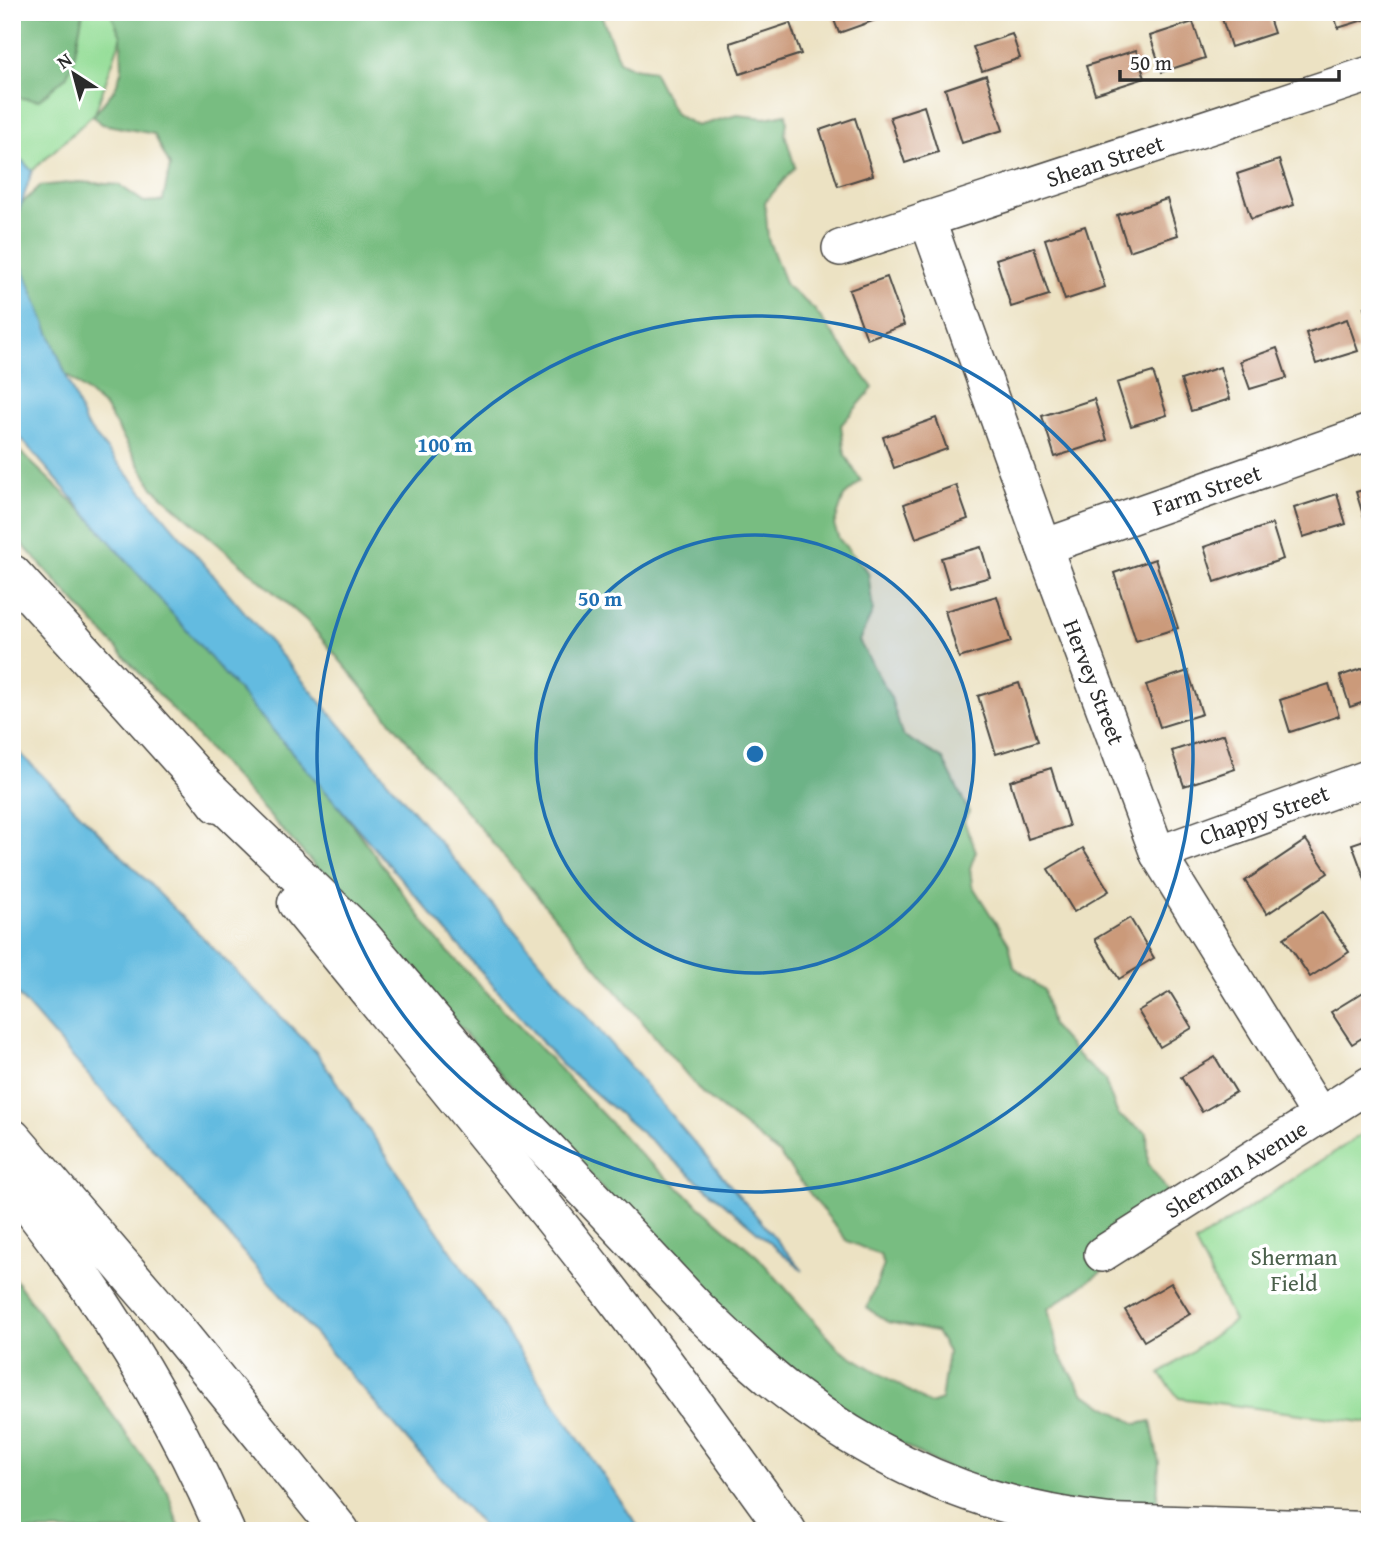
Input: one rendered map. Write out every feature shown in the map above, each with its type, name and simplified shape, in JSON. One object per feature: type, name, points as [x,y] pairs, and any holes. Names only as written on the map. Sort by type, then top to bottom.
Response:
[{"type":"highway","points":[[12,575],[202,783],[363,938],[496,1094],[699,1311],[792,1395],[871,1448],[950,1485],[1031,1510],[1110,1523],[1367,1531]]},
{"type":"highway","points":[[202,783],[606,1286],[672,1371],[787,1531]]},
{"type":"highway","points":[[12,1138],[151,1300],[340,1531]]},
{"type":"highway","points":[[12,1182],[83,1278],[132,1354],[187,1451],[225,1531]]},
{"type":"street","name":"Shean Street","points":[[840,248],[1370,74]]},
{"type":"street","name":"Hervey Street","points":[[928,219],[1044,547],[1158,853],[1320,1116]]},
{"type":"street","name":"Farm Street","points":[[1044,547],[1370,432]]},
{"type":"street","name":"Chappy Street","points":[[1158,853],[1370,777]]},
{"type":"street","name":"Sherman Avenue","points":[[1102,1254],[1370,1084]]},
{"type":"green space","points":[[12,12],[114,12],[124,29],[95,113],[32,171],[12,150]]},
{"type":"green space","points":[[12,12],[83,12],[73,62],[66,77],[39,100],[12,97]]},
{"type":"green space","points":[[110,12],[600,12],[619,61],[633,68],[653,71],[675,114],[697,126],[737,115],[765,118],[786,114],[785,134],[795,167],[765,202],[768,239],[786,285],[814,309],[873,388],[841,425],[845,455],[861,481],[844,496],[834,525],[839,539],[868,572],[873,611],[859,641],[891,698],[902,735],[943,759],[969,812],[964,821],[976,851],[970,868],[972,885],[1009,944],[1014,967],[1044,990],[1052,1026],[1084,1062],[1104,1078],[1118,1115],[1147,1133],[1148,1163],[1184,1215],[1048,1309],[1059,1354],[1084,1394],[1137,1424],[1151,1421],[1159,1463],[1153,1521],[1029,1512],[764,1371],[356,911],[12,533],[12,444],[202,621],[439,942],[642,1156],[758,1257],[838,1348],[930,1404],[941,1400],[948,1352],[936,1332],[888,1322],[867,1308],[884,1265],[880,1255],[847,1241],[779,1154],[702,1093],[307,621],[153,488],[105,407],[12,329],[12,219],[15,210],[40,186],[79,182],[119,185],[144,202],[163,201],[170,166],[154,134],[102,124],[93,116],[115,89],[122,69],[121,36]]},
{"type":"green space","name":"Sherman Field","points":[[1370,1129],[1370,1423],[1179,1398],[1160,1374],[1234,1321],[1195,1243]]},
{"type":"green space","points":[[12,1275],[168,1492],[180,1531],[12,1531]]},
{"type":"water","points":[[12,150],[32,171],[12,233]]},
{"type":"water","points":[[12,240],[86,425],[803,1271],[560,1063],[12,428]]},
{"type":"water","points":[[12,745],[316,1052],[641,1531],[487,1531],[12,988]]},
{"type":"building","points":[[831,12],[895,12],[895,13],[839,33]]},
{"type":"building","points":[[1220,12],[1267,12],[1274,33],[1231,47]]},
{"type":"building","points":[[1333,12],[1370,12],[1370,18],[1338,28]]},
{"type":"building","points":[[1193,22],[1205,58],[1162,72],[1150,36]]},
{"type":"building","points":[[790,23],[801,54],[740,74],[730,43]]},
{"type":"building","points":[[1012,34],[1020,58],[982,71],[973,47]]},
{"type":"building","points":[[1136,50],[1145,78],[1095,94],[1086,66]]},
{"type":"building","points":[[986,75],[1003,130],[962,143],[945,89]]},
{"type":"building","points":[[924,106],[938,152],[905,163],[890,117]]},
{"type":"building","points":[[855,118],[873,175],[838,186],[820,130]]},
{"type":"building","points":[[1279,160],[1294,205],[1251,219],[1237,174]]},
{"type":"building","points":[[1167,199],[1178,235],[1129,251],[1117,215]]},
{"type":"building","points":[[1085,226],[1105,287],[1065,300],[1045,239]]},
{"type":"building","points":[[1034,247],[1049,295],[1011,307],[996,259]]},
{"type":"building","points":[[887,277],[904,325],[867,339],[849,290]]},
{"type":"building","points":[[1370,306],[1370,323],[1369,324],[1364,307]]},
{"type":"building","points":[[1347,319],[1358,351],[1316,364],[1306,333]]},
{"type":"building","points":[[1277,348],[1287,378],[1250,389],[1240,361]]},
{"type":"building","points":[[1220,367],[1230,399],[1191,411],[1181,380]]},
{"type":"building","points":[[1153,372],[1167,415],[1131,426],[1117,383]]},
{"type":"building","points":[[1094,399],[1107,440],[1055,457],[1042,416]]},
{"type":"building","points":[[936,418],[947,449],[894,468],[883,437]]},
{"type":"building","points":[[956,485],[968,519],[916,538],[904,504]]},
{"type":"building","points":[[1370,488],[1370,534],[1369,534],[1356,492]]},
{"type":"building","points":[[1337,494],[1346,524],[1303,537],[1294,508]]},
{"type":"building","points":[[1272,524],[1283,559],[1215,582],[1204,547]]},
{"type":"building","points":[[981,547],[990,577],[950,588],[941,558]]},
{"type":"building","points":[[1155,559],[1178,628],[1136,641],[1114,573]]},
{"type":"building","points":[[997,596],[1011,642],[959,658],[945,611]]},
{"type":"building","points":[[1370,666],[1370,700],[1350,707],[1340,676]]},
{"type":"building","points":[[1188,671],[1202,714],[1160,727],[1146,685]]},
{"type":"building","points":[[1019,683],[1038,741],[996,754],[978,696]]},
{"type":"building","points":[[1329,684],[1339,716],[1290,732],[1280,700]]},
{"type":"building","points":[[1224,734],[1235,769],[1184,786],[1172,751]]},
{"type":"building","points":[[1051,768],[1069,826],[1028,839],[1010,781]]},
{"type":"building","points":[[1370,838],[1370,880],[1366,882],[1352,844]]},
{"type":"building","points":[[1306,840],[1328,873],[1267,914],[1245,881]]},
{"type":"building","points":[[1083,848],[1109,891],[1074,912],[1048,869]]},
{"type":"building","points":[[1322,912],[1349,952],[1310,977],[1284,938]]},
{"type":"building","points":[[1130,918],[1154,958],[1119,979],[1095,939]]},
{"type":"building","points":[[1370,988],[1370,1033],[1352,1044],[1331,1012]]},
{"type":"building","points":[[1170,992],[1192,1028],[1160,1047],[1138,1011]]},
{"type":"building","points":[[1215,1057],[1236,1092],[1202,1112],[1181,1077]]},
{"type":"building","points":[[1171,1283],[1190,1314],[1144,1341],[1125,1310]]}]
